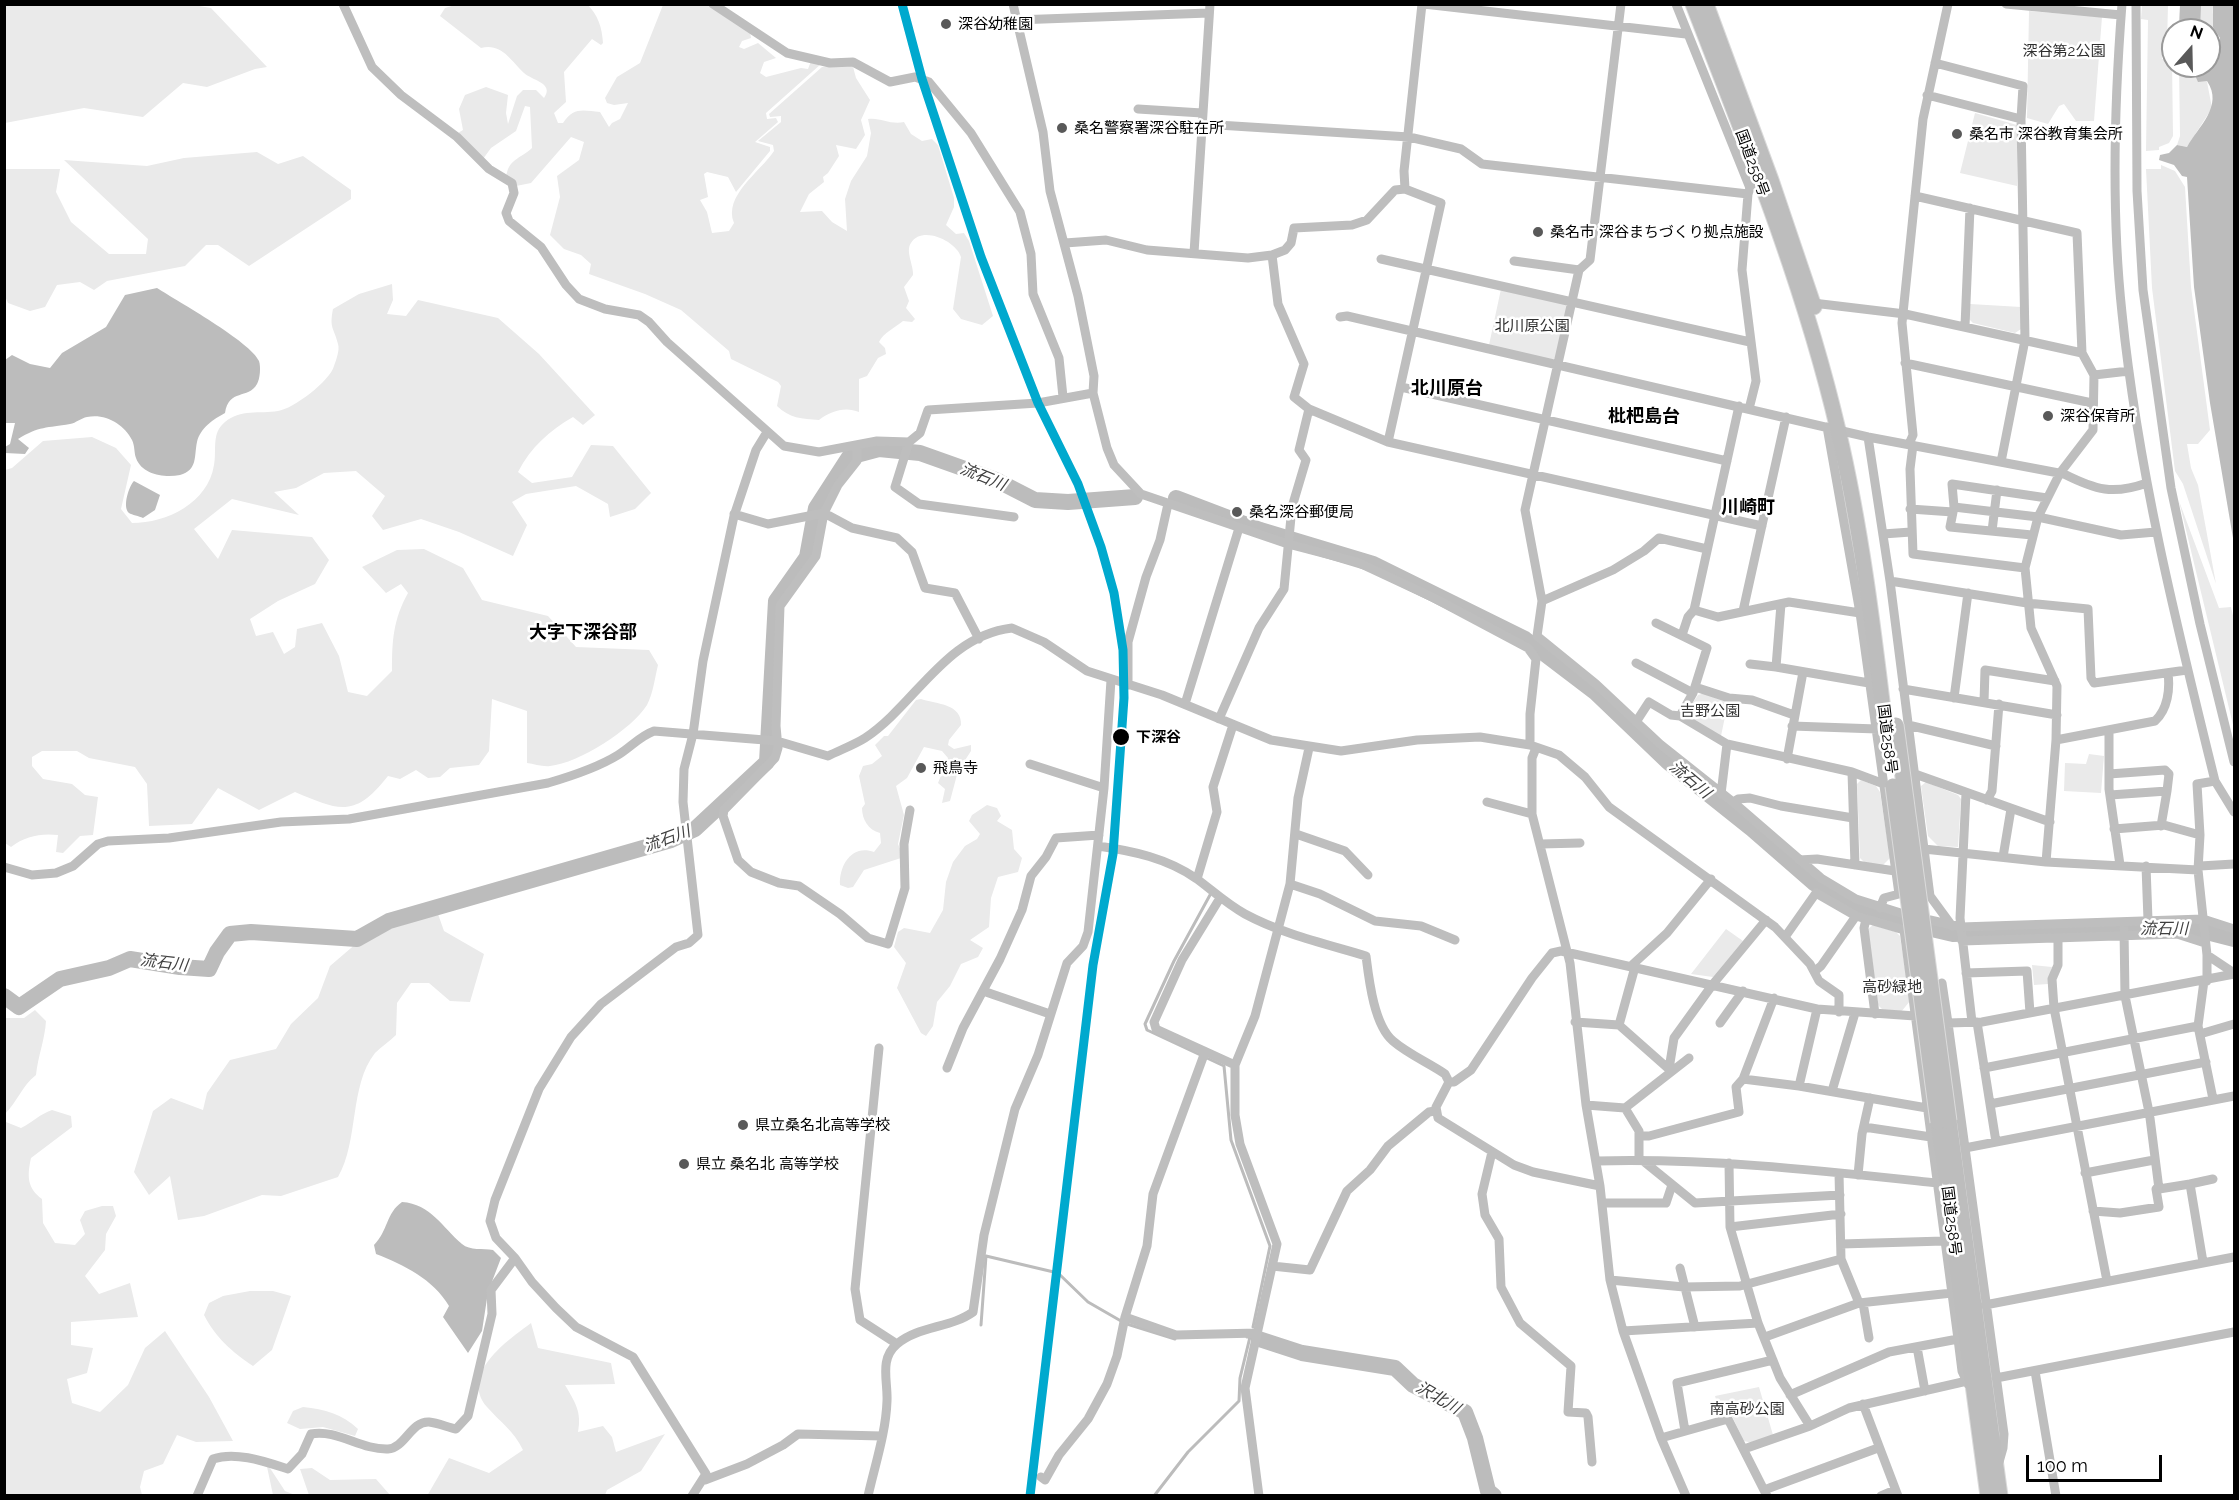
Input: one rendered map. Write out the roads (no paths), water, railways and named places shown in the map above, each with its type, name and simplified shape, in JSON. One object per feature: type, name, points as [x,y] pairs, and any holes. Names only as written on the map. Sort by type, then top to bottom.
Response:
[{"type":"highway","name":"国道258号","points":[[1693,4],[1753,189],[1803,302],[1837,430],[1870,536],[1943,1122],[1970,1388],[1988,1496]]},
{"type":"highway","name":"国道258号","points":[[1706,4],[1771,180],[1813,303],[1837,430]]},
{"type":"highway","name":"国道258号","points":[[1943,1122],[1998,1465],[2000,1496]]},
{"type":"street","points":[[343,4],[372,67],[400,95],[457,137],[489,169],[512,183],[514,194],[506,213],[509,221],[541,247],[566,285],[579,299],[605,309],[639,315],[649,322],[784,446],[802,451],[819,452],[877,441],[909,442]]},
{"type":"street","points":[[713,4],[793,55],[830,63],[853,62],[890,82],[915,77],[929,82],[971,133],[1020,212],[1031,254],[1034,294],[1059,358],[1063,397]]},
{"type":"street","points":[[1013,4],[1043,132],[1050,191],[1065,243],[1095,376],[1093,393],[1107,448],[1114,465],[1141,494],[1239,528],[1288,540],[1357,562],[1536,646],[1596,684],[1636,722],[1800,861],[1843,894],[1906,915]]},
{"type":"street","points":[[1405,189],[1404,171],[1423,4],[1686,34]]},
{"type":"street","points":[[1621,4],[1590,260],[1579,270],[1525,510],[1542,601],[1530,714],[1533,747],[1532,814],[1571,971],[1575,1022],[1586,1105],[1597,1161],[1610,1280],[1623,1331],[1661,1438],[1686,1496]]},
{"type":"street","points":[[1676,4],[1686,34],[1753,189],[1742,270],[1756,381],[1744,407],[1727,461],[1694,610],[1688,616],[1682,635]]},
{"type":"street","points":[[1948,4],[1927,95],[1915,196],[1905,314],[1902,323],[1913,435],[1910,508],[1913,554],[2025,568]]},
{"type":"street","points":[[2006,4],[2122,10],[2115,184],[2120,292],[2130,371],[2156,532],[2187,670],[2215,781],[2235,812]]},
{"type":"street","points":[[2136,4],[2137,191],[2146,314],[2174,499],[2200,624],[2235,762]]},
{"type":"street","points":[[1016,20],[1209,9],[1194,253]]},
{"type":"street","points":[[1935,63],[2023,86],[2021,119],[2025,340],[2001,462]]},
{"type":"street","points":[[1927,95],[2021,119]]},
{"type":"street","points":[[1138,109],[1202,113]]},
{"type":"street","points":[[1202,124],[1409,137],[1461,149],[1482,164],[1753,189]]},
{"type":"street","points":[[1065,243],[1106,240],[1147,250],[1248,258],[1272,255],[1285,250],[1291,243],[1294,228],[1352,225],[1367,219],[1395,190],[1405,189],[1441,203],[1388,442]]},
{"type":"street","points":[[1915,196],[2077,233],[2082,353],[2094,375],[2093,430],[2060,473],[2047,498],[2032,535],[2025,568],[2031,628],[2055,681],[2056,740],[2046,862]]},
{"type":"street","points":[[1965,326],[1970,208]]},
{"type":"street","points":[[1272,255],[1278,304],[1304,364],[1294,397],[1309,409],[1388,442],[1762,526]]},
{"type":"street","points":[[1382,259],[1750,342]]},
{"type":"street","points":[[1514,261],[1579,270]]},
{"type":"street","points":[[1813,303],[1905,314],[2082,353]]},
{"type":"street","points":[[1340,317],[1347,316],[1868,437],[2060,473],[2084,484],[2122,492],[2147,483]]},
{"type":"street","points":[[1905,363],[2092,404]]},
{"type":"street","points":[[2094,375],[2130,371]]},
{"type":"street","points":[[1401,387],[1727,461]]},
{"type":"street","points":[[1014,517],[919,504],[895,488],[909,442],[920,433],[928,410],[1038,403],[1093,393]]},
{"type":"street","points":[[1219,719],[1259,628],[1284,589],[1292,507],[1306,460],[1299,450],[1309,409]]},
{"type":"street","points":[[1743,611],[1786,417]]},
{"type":"street","points":[[1837,430],[1869,683],[1915,774],[1930,896],[1960,933]]},
{"type":"street","points":[[705,1480],[703,1468],[633,1357],[576,1327],[532,1282],[515,1258],[496,1238],[491,1228],[491,1212],[539,1089],[571,1037],[590,1014],[676,947],[688,943],[698,935],[683,802],[684,768],[693,734],[703,661],[735,514],[756,450],[767,432]]},
{"type":"street","points":[[1868,437],[1904,689],[1892,726],[1879,741],[1899,894],[1884,898],[1880,908]]},
{"type":"street","points":[[857,446],[857,461],[838,484],[824,513],[816,556],[780,606],[775,758],[767,769],[724,810],[723,816],[738,860],[751,872],[779,883],[805,889],[868,938],[888,944],[905,888],[904,844],[910,810]]},
{"type":"street","points":[[2032,535],[1950,527],[1954,509],[1952,484],[2047,498]]},
{"type":"street","points":[[1992,531],[1997,490]]},
{"type":"street","points":[[1128,685],[1128,642],[1146,577],[1160,540],[1168,504]]},
{"type":"street","points":[[1910,508],[1954,509],[2038,517],[2121,535],[2156,532]]},
{"type":"street","points":[[735,514],[768,524],[824,513],[852,528],[897,538],[912,552],[925,588],[956,592],[979,639]]},
{"type":"street","points":[[1185,704],[1239,528]]},
{"type":"street","points":[[1883,534],[1911,532]]},
{"type":"street","points":[[1542,601],[1613,570],[1644,551],[1659,538],[1707,549]]},
{"type":"street","points":[[1890,581],[2027,603],[2088,609],[2091,678],[2094,683],[2187,670]]},
{"type":"street","points":[[1954,699],[1968,593]]},
{"type":"street","points":[[1694,610],[1718,617],[1789,602],[1860,613]]},
{"type":"street","points":[[1776,667],[1781,604]]},
{"type":"street","points":[[1656,623],[1707,648],[1694,690],[1680,716]]},
{"type":"street","points":[[4,867],[32,874],[56,873],[73,866],[98,844],[108,841],[169,838],[281,822],[350,819],[548,783],[570,777],[606,761],[645,734],[665,731],[777,741],[828,756],[849,747],[880,725],[959,648],[1005,629],[1018,630],[1044,642],[1087,671],[1185,704],[1271,740],[1309,748],[1359,750],[1398,742],[1480,737],[1559,754],[1585,777],[1609,807],[1711,879],[1785,937],[1815,970],[1819,981],[1839,995],[1839,1012]]},
{"type":"street","points":[[1636,663],[1694,690],[1729,698],[1752,700],[1794,715]]},
{"type":"street","points":[[1750,664],[1869,683]]},
{"type":"street","points":[[1984,702],[1985,670],[2055,681]]},
{"type":"street","points":[[1787,759],[1803,672]]},
{"type":"street","points":[[2056,740],[2150,724],[2159,717],[2170,688],[2168,673]]},
{"type":"street","points":[[868,1496],[887,1406],[884,1374],[889,1356],[897,1344],[933,1327],[960,1321],[973,1312],[976,1304],[984,1235],[1015,1109],[1038,1055],[1067,963],[1083,946],[1088,932],[1104,788],[1111,680]]},
{"type":"street","points":[[1904,689],[2057,715]]},
{"type":"street","points":[[1636,722],[1649,702],[1671,715],[1680,716],[1727,744],[1787,759],[1842,768],[1884,784]]},
{"type":"street","points":[[1988,800],[1992,791],[1999,704]]},
{"type":"street","points":[[1197,879],[1217,812],[1213,787],[1233,725]]},
{"type":"street","points":[[1792,726],[1892,726],[1996,746]]},
{"type":"street","points":[[2109,731],[2110,795],[2120,865]]},
{"type":"street","points":[[1721,794],[1727,744]]},
{"type":"street","points":[[1259,1496],[1245,1388],[1277,1244],[1240,1144],[1235,1115],[1235,1065],[1255,1016],[1290,884],[1298,798],[1309,748]]},
{"type":"street","points":[[1030,764],[1104,788]]},
{"type":"street","points":[[2109,774],[2165,770],[2169,774],[2161,826]]},
{"type":"street","points":[[1852,772],[1855,865]]},
{"type":"street","points":[[1915,774],[2050,822]]},
{"type":"street","points":[[2213,1099],[2199,1030],[2207,955],[2199,868],[2197,784],[2215,781]]},
{"type":"street","points":[[2110,795],[2167,791]]},
{"type":"street","points":[[1966,793],[1960,933],[1996,1142]]},
{"type":"street","points":[[1733,802],[1738,798],[1750,798],[1781,807],[1853,818]]},
{"type":"street","points":[[1486,802],[1532,814]]},
{"type":"street","points":[[2003,857],[2011,809]]},
{"type":"street","points":[[2114,829],[2161,826],[2200,835]]},
{"type":"street","points":[[1296,834],[1346,851],[1368,875]]},
{"type":"street","points":[[947,1068],[963,1028],[1022,910],[1030,876],[1046,856],[1056,838],[1099,835]]},
{"type":"street","points":[[1541,844],[1580,843]]},
{"type":"street","points":[[1098,846],[1133,849],[1182,870],[1245,914],[1277,928],[1366,956],[1369,980],[1384,1030],[1392,1041],[1445,1074],[1449,1082]]},
{"type":"street","points":[[1924,849],[2046,862],[2199,868],[2235,864]]},
{"type":"street","points":[[1800,861],[1816,858],[1895,871]]},
{"type":"street","points":[[2146,866],[2148,920]]},
{"type":"street","points":[[1619,1025],[1633,966],[1667,933],[1711,879]]},
{"type":"street","points":[[1290,884],[1320,894],[1375,921],[1421,926],[1455,940]]},
{"type":"street","points":[[1744,1449],[1810,1426],[1863,1404],[1925,1391],[1970,1388],[1958,1339],[1904,930],[1861,918],[1816,893],[1785,937]]},
{"type":"street","points":[[1220,898],[1182,960],[1154,1022],[1156,1029],[1235,1065]]},
{"type":"street","points":[[1815,970],[1821,966],[1861,918]]},
{"type":"street","points":[[1861,918],[1875,1014]]},
{"type":"street","points":[[1671,1070],[1674,1038],[1713,984],[1766,920]]},
{"type":"street","points":[[1930,920],[1960,933],[2058,938],[2124,929],[2148,920],[2203,921],[2235,929]]},
{"type":"street","points":[[1960,933],[2124,929],[2205,939]]},
{"type":"street","points":[[2124,929],[2125,996],[2149,1115],[2159,1189]]},
{"type":"street","points":[[2058,938],[2058,965],[2052,979],[2054,1008],[2107,1281]]},
{"type":"street","points":[[1449,1082],[1454,1082],[1474,1066],[1498,1026],[1552,953],[1567,951],[1817,1009],[1915,1016]]},
{"type":"street","points":[[2207,955],[2235,974]]},
{"type":"street","points":[[1966,973],[2027,971],[2030,1013]]},
{"type":"street","points":[[1948,1023],[1974,1022],[2030,1013],[2235,974]]},
{"type":"street","points":[[1942,983],[2004,1434],[1998,1465]]},
{"type":"street","points":[[983,991],[1050,1014]]},
{"type":"street","points":[[1720,1023],[1743,991]]},
{"type":"street","points":[[1640,1136],[1648,1137],[1739,1112],[1736,1087],[1743,1078],[1774,998]]},
{"type":"street","points":[[1800,1086],[1817,1009]]},
{"type":"street","points":[[1832,1091],[1855,1013]]},
{"type":"street","points":[[1575,1022],[1619,1025],[1671,1070]]},
{"type":"street","points":[[1984,1068],[2134,1039],[2235,1024]]},
{"type":"street","points":[[879,1048],[855,1289],[860,1320],[897,1344]]},
{"type":"street","points":[[1041,1477],[1045,1480],[1059,1455],[1088,1419],[1118,1356],[1125,1317],[1147,1246],[1153,1194],[1205,1052]]},
{"type":"street","points":[[1586,1105],[1625,1108],[1689,1058]]},
{"type":"street","points":[[1990,1104],[2206,1062]]},
{"type":"street","points":[[1743,1078],[1927,1108]]},
{"type":"street","points":[[1435,1111],[1449,1082]]},
{"type":"street","points":[[1965,1148],[2149,1115],[2213,1099],[2235,1096]]},
{"type":"street","points":[[1858,1175],[1870,1098]]},
{"type":"street","points":[[1625,1108],[1636,1123],[1640,1136],[1641,1160],[1695,1203],[1730,1203],[1840,1195]]},
{"type":"street","points":[[1272,1266],[1310,1270],[1347,1191],[1370,1170],[1388,1146],[1429,1112],[1435,1111]]},
{"type":"street","points":[[1435,1111],[1444,1123],[1514,1165],[1533,1172],[1600,1186]]},
{"type":"street","points":[[1864,1126],[1931,1137]]},
{"type":"street","points":[[1492,1152],[1482,1194],[1485,1215],[1499,1239],[1501,1287],[1520,1323],[1571,1366],[1568,1412],[1586,1413],[1588,1417],[1592,1462]]},
{"type":"street","points":[[2085,1173],[2154,1160]]},
{"type":"street","points":[[1597,1161],[1729,1163],[1937,1183]]},
{"type":"street","points":[[1729,1163],[1730,1227],[1758,1323],[1790,1395],[1810,1426]]},
{"type":"street","points":[[1839,1173],[1841,1259],[1861,1303],[1869,1338]]},
{"type":"street","points":[[2093,1211],[2120,1213],[2159,1207],[2156,1189],[2213,1179]]},
{"type":"street","points":[[2190,1184],[2203,1262]]},
{"type":"street","points":[[1602,1203],[1666,1203],[1671,1185]]},
{"type":"street","points":[[1730,1227],[1841,1214]]},
{"type":"street","points":[[1841,1244],[1944,1241]]},
{"type":"street","points":[[1985,1305],[2235,1257]]},
{"type":"street","points":[[197,1496],[213,1460],[222,1456],[264,1462],[288,1469],[302,1454],[311,1434],[322,1432],[376,1449],[390,1449],[396,1447],[420,1424],[427,1422],[456,1429],[468,1416],[492,1314],[491,1290],[515,1258]]},
{"type":"street","points":[[1610,1280],[1684,1287],[1747,1285],[1841,1259]]},
{"type":"street","points":[[1680,1268],[1695,1327]]},
{"type":"street","points":[[1765,1337],[1861,1303],[1952,1293]]},
{"type":"street","points":[[1125,1317],[1176,1335],[1257,1333]]},
{"type":"street","points":[[1623,1331],[1758,1323]]},
{"type":"street","points":[[1996,1378],[2235,1332]]},
{"type":"street","points":[[1790,1395],[1889,1352],[1958,1339]]},
{"type":"street","points":[[1917,1347],[1925,1391]]},
{"type":"street","points":[[1685,1431],[1677,1383],[1773,1360]]},
{"type":"street","points":[[2035,1371],[2056,1496]]},
{"type":"street","points":[[1863,1404],[1896,1492],[1881,1496]]},
{"type":"street","points":[[1661,1438],[1728,1419],[1765,1493],[1878,1448]]},
{"type":"street","points":[[692,1496],[705,1480],[747,1464],[783,1445],[798,1434],[882,1436]]},
{"type":"waterway","name":"流石川","points":[[4,996],[19,1007],[60,979],[109,968],[130,959],[209,969],[217,952],[230,934],[251,932],[357,939],[389,921],[671,840],[695,829],[767,762],[776,601],[807,557],[816,508],[849,457],[879,449],[920,453],[996,480],[1035,500],[1068,502],[1135,497]]},
{"type":"waterway","name":"流石川","points":[[1176,498],[1260,530],[1373,564],[1525,639],[1596,693],[1668,762],[1752,829],[1814,883],[1846,903],[1893,920],[1953,934],[2187,927],[2234,939]]},
{"type":"waterway","points":[[1210,895],[1174,961],[1145,1024],[1147,1030],[1224,1066],[1231,1140],[1270,1246],[1253,1327]]},
{"type":"waterway","points":[[981,1325],[986,1256],[1058,1273],[1088,1302],[1121,1321]]},
{"type":"waterway","points":[[1127,1324],[1175,1339]]},
{"type":"waterway","points":[[1154,1496],[1188,1452],[1239,1401],[1240,1378],[1250,1337],[1247,1337]]},
{"type":"waterway","name":"沢北川","points":[[1259,1339],[1302,1353],[1395,1368],[1413,1385],[1465,1412],[1475,1438],[1488,1491],[1494,1496]]},
{"type":"place","name":"深谷幼稚園","points":[[946,24]]},
{"type":"place","name":"桑名警察署深谷駐在所","points":[[1062,128]]},
{"type":"place","name":"桑名市 深谷教育集会所","points":[[1957,134]]},
{"type":"place","name":"桑名市 深谷まちづくり拠点施設","points":[[1538,232]]},
{"type":"place","name":"深谷保育所","points":[[2048,416]]},
{"type":"place","name":"桑名深谷郵便局","points":[[1237,512]]},
{"type":"place","name":"下深谷","points":[[1121,737]]},
{"type":"place","name":"飛鳥寺","points":[[921,768]]},
{"type":"place","name":"県立桑名北高等学校","points":[[743,1125]]},
{"type":"place","name":"県立 桑名北 高等学校","points":[[684,1164]]},
{"type":"district","name":"北川原台","points":[[1447,389]]},
{"type":"district","name":"枇杷島台","points":[[1644,417]]},
{"type":"district","name":"川崎町","points":[[1748,508]]},
{"type":"district","name":"大字下深谷部","points":[[583,633]]},
{"type":"park label","name":"深谷第2公園","points":[[2064,51]]},
{"type":"park label","name":"北川原公園","points":[[1532,326]]},
{"type":"park label","name":"吉野公園","points":[[1710,711]]},
{"type":"park label","name":"高砂緑地","points":[[1892,987]]},
{"type":"park label","name":"南高砂公園","points":[[1747,1409]]}]
